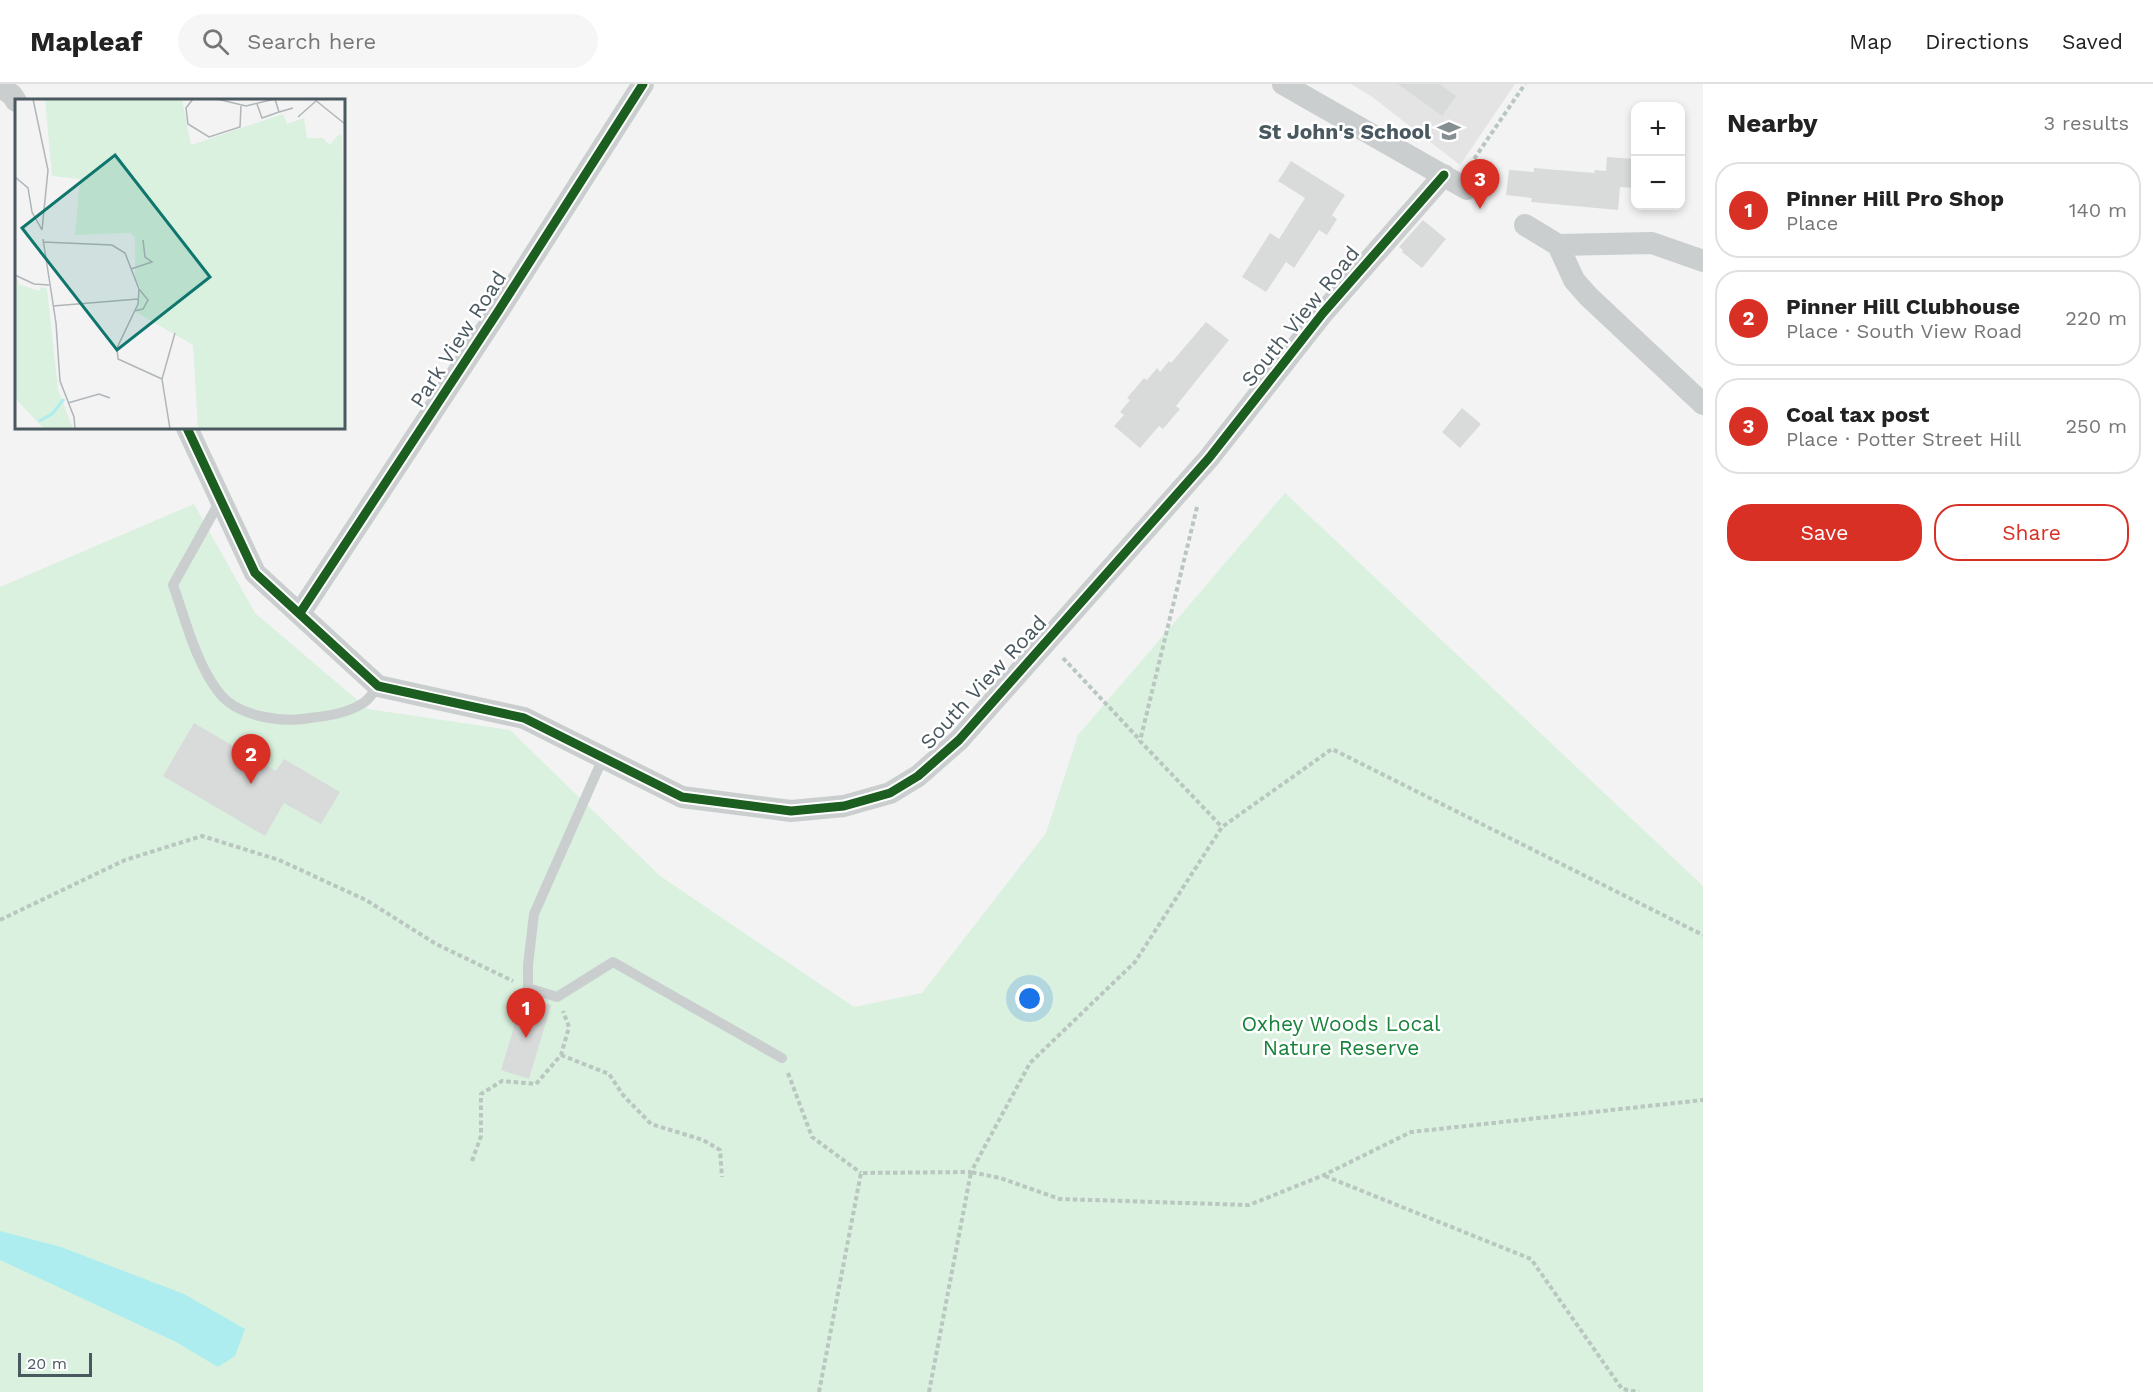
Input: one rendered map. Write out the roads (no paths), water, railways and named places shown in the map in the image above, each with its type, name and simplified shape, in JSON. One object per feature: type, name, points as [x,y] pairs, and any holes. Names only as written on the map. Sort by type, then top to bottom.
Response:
[{"type":"street","name":"Park View Road","points":[[300,613],[499,310],[643,84]]},
{"type":"street","points":[[1283,84],[1471,191]]},
{"type":"street","points":[[0,86],[15,100]]},
{"type":"street","name":"South View Road","points":[[378,686],[524,718],[682,797],[791,812],[844,806],[890,793],[918,776],[959,740],[1209,458],[1323,313],[1444,175]]},
{"type":"street","points":[[1525,225],[1557,245],[1574,280],[1581,288],[1703,404]]},
{"type":"street","points":[[1557,245],[1652,243],[1703,261]]},
{"type":"street","points":[[187,429],[255,573],[378,686]]},
{"type":"lane","points":[[221,499],[173,585],[207,675],[222,696],[248,712],[271,719],[303,720],[329,716],[363,703],[378,686]]},
{"type":"lane","points":[[603,758],[534,914],[528,965],[528,988],[557,997],[613,962],[782,1058]]},
{"type":"water","points":[[0,1231],[61,1247],[184,1294],[245,1329],[235,1356],[218,1367],[176,1342],[0,1260]]},
{"type":"place","name":"St John's School","points":[[1449,131]]},
{"type":"place","name":"Coal tax post","points":[[1480,209]]},
{"type":"place","name":"Pinner Hill Clubhouse","points":[[251,784]]},
{"type":"place","name":"Pinner Hill Pro Shop","points":[[526,1038]]},
{"type":"park label","name":"Oxhey Woods Local Nature Reserve","points":[[1341,1035]]}]
